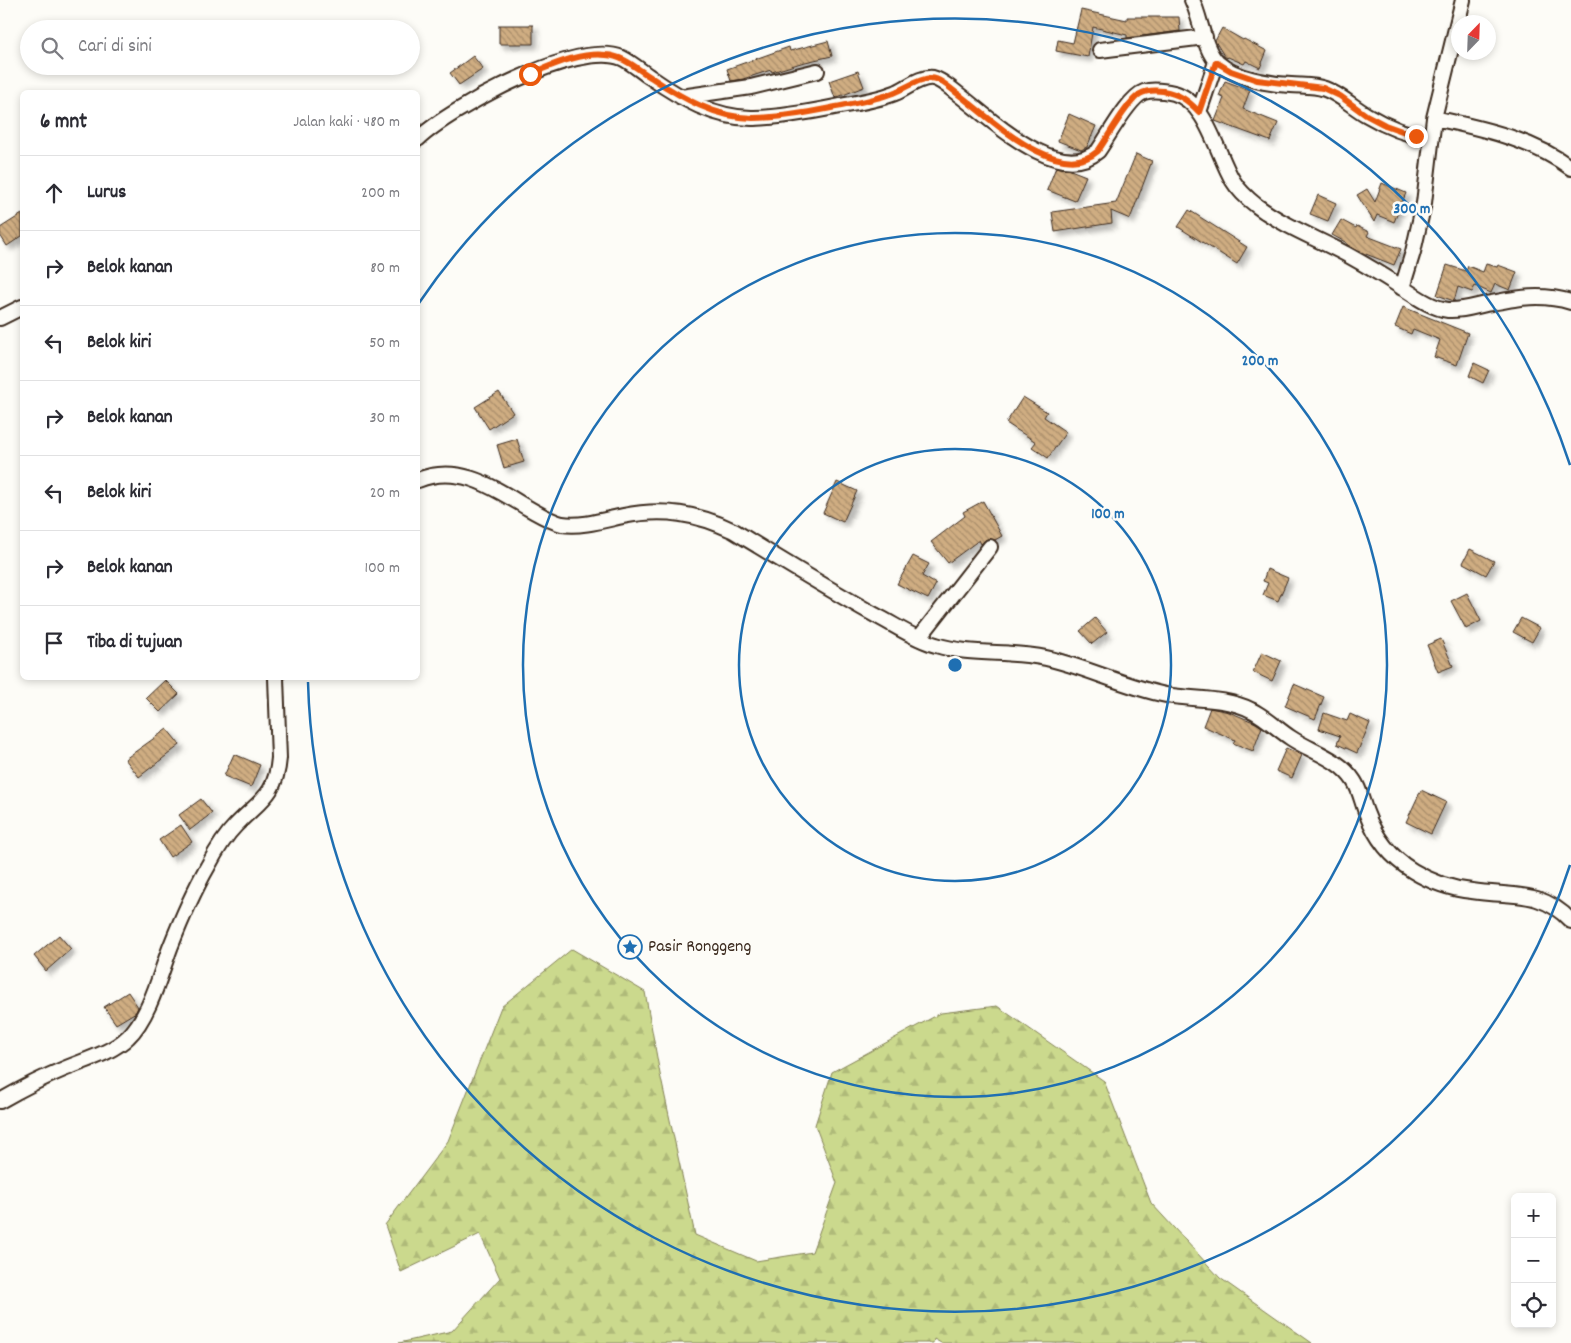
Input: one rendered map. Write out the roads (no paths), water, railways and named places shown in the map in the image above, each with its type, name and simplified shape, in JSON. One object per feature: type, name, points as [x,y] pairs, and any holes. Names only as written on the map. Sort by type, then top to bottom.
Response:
[{"type":"street","points":[[1192,0],[1210,53],[1216,62],[1231,71],[1257,80],[1323,88],[1340,96],[1366,115],[1385,125],[1431,139]]},
{"type":"street","points":[[1402,288],[1413,252],[1424,203],[1434,118],[1463,0]]},
{"type":"street","points":[[1100,50],[1205,37]]},
{"type":"street","points":[[420,137],[439,122],[473,100],[556,64],[591,55],[608,55],[622,58],[681,96],[716,112],[751,118],[781,117],[881,98],[925,79],[933,78],[1026,145],[1049,156],[1074,160],[1092,156],[1098,151],[1134,100],[1145,92],[1156,90],[1175,94],[1187,100],[1199,112],[1211,132],[1233,181],[1239,190],[1253,203],[1276,218],[1346,254],[1418,298],[1445,310],[1464,309],[1499,302],[1548,296],[1571,302]]},
{"type":"street","points":[[1199,112],[1216,62]]},
{"type":"street","points":[[681,96],[751,87],[817,71]]},
{"type":"street","points":[[1434,118],[1499,134],[1530,145],[1552,155],[1571,168]]},
{"type":"street","points":[[0,318],[20,308]]},
{"type":"street","points":[[420,479],[430,476],[452,475],[480,481],[548,519],[564,524],[597,522],[648,512],[681,513],[718,523],[900,630],[933,645],[951,649],[1043,658],[1070,664],[1145,690],[1184,698],[1228,702],[1253,710],[1293,740],[1333,760],[1348,774],[1358,788],[1371,824],[1381,843],[1400,863],[1429,879],[1459,889],[1514,894],[1541,900],[1560,910],[1571,921]]},
{"type":"street","points":[[919,638],[990,547]]},
{"type":"street","points":[[0,1101],[34,1082],[116,1046],[128,1037],[140,1021],[185,912],[216,852],[235,826],[260,803],[272,788],[278,767],[276,680]]},
{"type":"place","name":"Pasir Ronggeng","points":[[630,947]]}]
